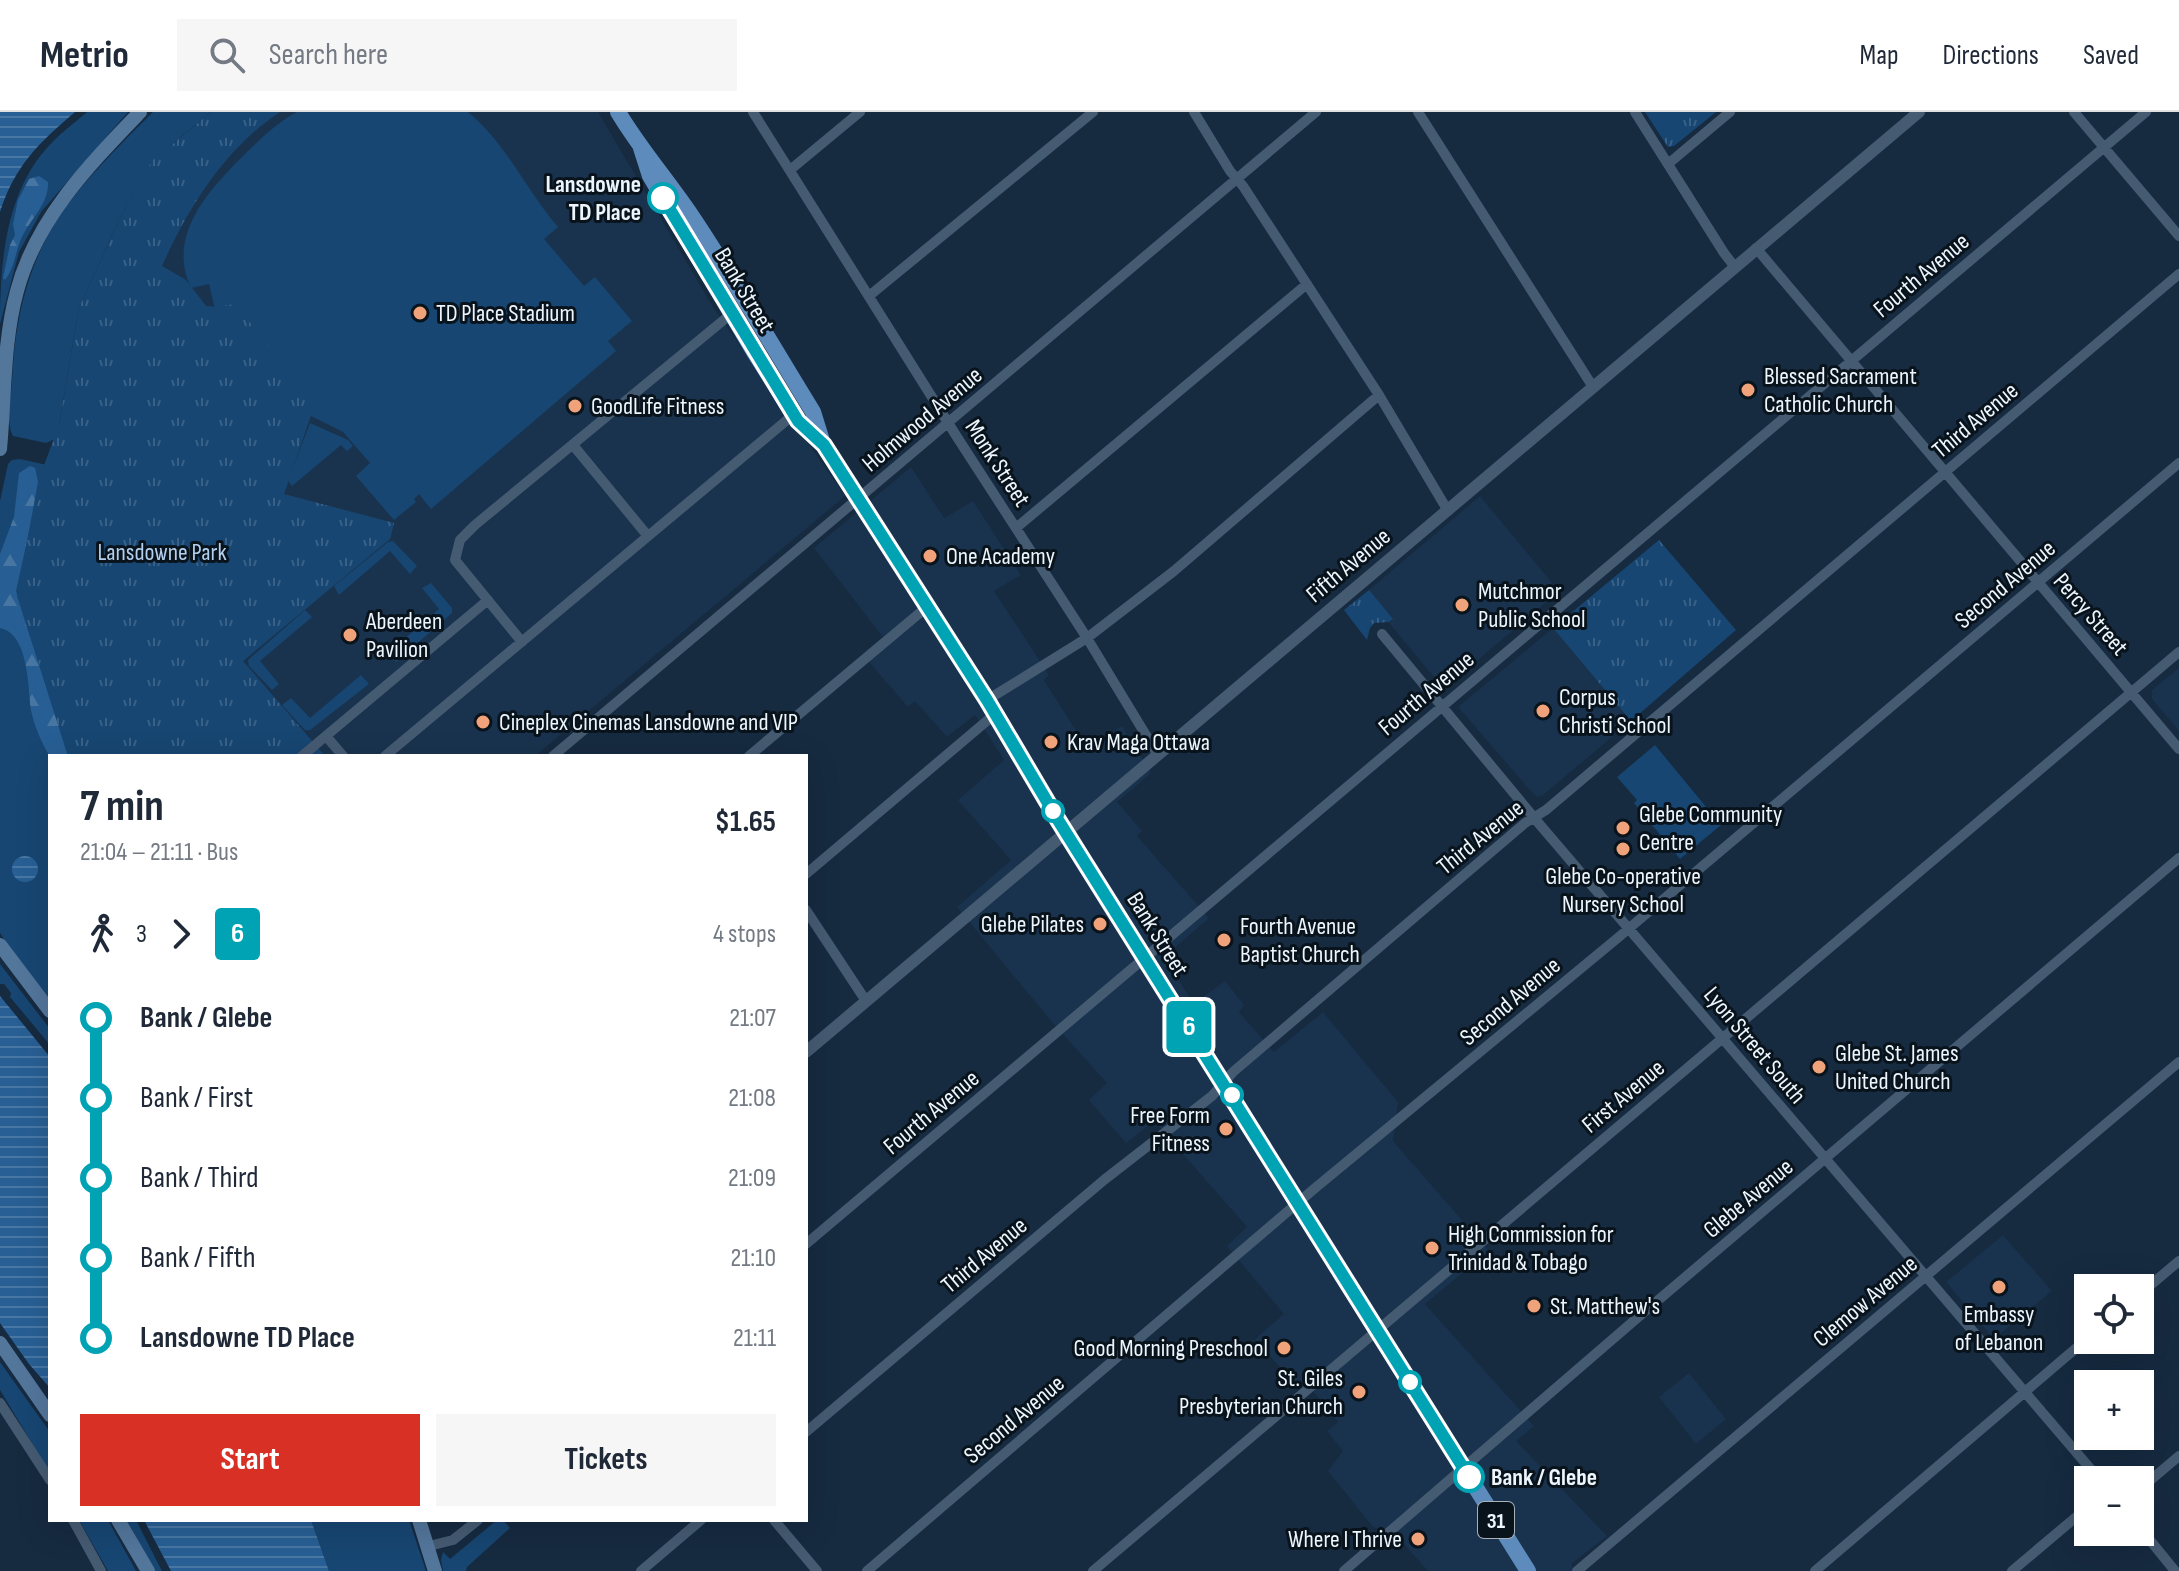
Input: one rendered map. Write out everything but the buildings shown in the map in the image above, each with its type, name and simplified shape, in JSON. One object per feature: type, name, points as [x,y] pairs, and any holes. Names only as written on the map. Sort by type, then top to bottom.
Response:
[{"type":"main road","points":[[0,449],[10,324],[17,290],[29,256],[41,231],[63,201],[140,112]]},
{"type":"main road","name":"Bank Street","points":[[623,114],[641,148],[650,176],[738,309],[813,412],[824,445]]},
{"type":"main road","name":"Bank Street","points":[[738,309],[793,415],[824,445],[928,606],[1066,833],[1528,1571]]},
{"type":"main road","points":[[0,945],[48,1008]]},
{"type":"main road","points":[[0,1343],[48,1412]]},
{"type":"main road","points":[[119,1522],[148,1571]]},
{"type":"main road","points":[[420,1522],[435,1571]]},
{"type":"street","name":"Monk Street","points":[[753,112],[1158,755]]},
{"type":"street","points":[[790,170],[860,112]]},
{"type":"street","points":[[869,296],[1093,112]]},
{"type":"street","points":[[1194,112],[1379,395],[1448,511]]},
{"type":"street","name":"Holmwood Avenue","points":[[555,754],[1316,112]]},
{"type":"street","points":[[1418,112],[1593,387]]},
{"type":"street","points":[[1635,112],[1734,266]]},
{"type":"street","points":[[1668,164],[1730,112]]},
{"type":"street","name":"Fifth Avenue","points":[[808,1050],[1919,112]]},
{"type":"street","points":[[2074,112],[2179,236]]},
{"type":"street","name":"Fourth Avenue","points":[[808,1242],[2146,112]]},
{"type":"street","name":"Percy Street","points":[[1756,248],[2179,749]]},
{"type":"street","name":"Third Avenue","points":[[808,1430],[1104,1180],[1212,1096],[1224,1082],[1525,823],[1536,817],[2179,274]]},
{"type":"street","points":[[1016,528],[1307,284]]},
{"type":"street","points":[[522,642],[455,560],[460,540],[738,309]]},
{"type":"street","points":[[808,872],[991,707],[1174,571],[1379,395]]},
{"type":"street","points":[[387,754],[793,415]]},
{"type":"street","points":[[573,445],[647,535]]},
{"type":"street","name":"Second Avenue","points":[[867,1571],[2179,463]]},
{"type":"street","points":[[304,754],[488,600]]},
{"type":"street","points":[[751,754],[928,606]]},
{"type":"street","name":"Lyon Street South","points":[[1382,634],[2088,1466]]},
{"type":"street","name":"First Avenue","points":[[1093,1571],[2179,652]]},
{"type":"street","points":[[326,736],[341,754]]},
{"type":"street","name":"Glebe Avenue","points":[[1344,1571],[2179,858]]},
{"type":"street","points":[[808,913],[866,1001]]},
{"type":"street","name":"Clemow Avenue","points":[[1577,1571],[2179,1062]]},
{"type":"street","points":[[2154,1282],[2179,1261]]},
{"type":"street","points":[[1815,1571],[2074,1350]]},
{"type":"street","points":[[0,1403],[48,1477]]},
{"type":"street","points":[[2154,1477],[2179,1456]]},
{"type":"street","points":[[2012,1571],[2074,1519]]},
{"type":"street","points":[[74,1522],[101,1571]]},
{"type":"street","points":[[429,1546],[453,1540],[476,1522]]},
{"type":"street","points":[[641,1571],[699,1522]]},
{"type":"street","points":[[776,1522],[817,1571]]},
{"type":"street","points":[[2154,1545],[2175,1571]]},
{"type":"shaded area","points":[[0,112],[75,112],[50,134],[21,168],[0,212]]},
{"type":"shaded area","name":"Lansdowne Park","points":[[211,112],[598,112],[713,307],[845,496],[537,754],[244,754],[119,220]]},
{"type":"shaded area","points":[[911,467],[944,518],[973,501],[1021,575],[994,591],[1049,675],[1044,680],[1087,748],[1122,726],[1151,773],[1117,802],[1142,831],[1137,836],[1209,918],[1164,957],[1194,1004],[1225,981],[1244,1005],[1239,1012],[1274,1052],[1323,1012],[1398,1102],[1393,1141],[1489,1251],[1425,1304],[1534,1426],[1516,1441],[1607,1536],[1571,1564],[1575,1571],[1428,1571],[1397,1536],[1373,1527],[1328,1471],[1343,1451],[1327,1431],[1338,1422],[1305,1381],[1292,1381],[1255,1339],[1284,1314],[1227,1246],[1247,1227],[1154,1121],[1126,1143],[1089,1100],[1107,1083],[1051,1021],[957,907],[1011,860],[958,800],[1004,760],[975,715],[947,737],[915,701],[908,707],[862,654],[883,637],[814,548]]},
{"type":"shaded area","name":"Mutchmor Public School","points":[[1480,496],[1559,591],[1444,689],[1389,623],[1392,620],[1369,590]]},
{"type":"shaded area","name":"Corpus Christi School","points":[[1553,628],[1631,721],[1542,796],[1536,797],[1458,707]]},
{"type":"shaded area","points":[[2179,668],[2179,731],[2152,699],[2152,690]]},
{"type":"shaded area","points":[[25,856],[34,860],[38,869],[34,878],[25,882],[16,878],[12,869],[16,860]]},
{"type":"shaded area","points":[[0,996],[48,1055],[48,1386],[0,1323]]},
{"type":"shaded area","name":"Embassy of Lebanon","points":[[2003,1235],[2052,1291],[1994,1339],[1946,1282]]},
{"type":"shaded area","points":[[1689,1373],[1726,1419],[1696,1444],[1659,1397]]},
{"type":"shaded area","points":[[145,1522],[312,1522],[329,1571],[171,1571]]},
{"type":"green space","points":[[87,112],[128,112],[41,212],[19,252],[0,324],[1,279],[13,209],[32,167],[61,134]]},
{"type":"green space","points":[[153,112],[211,112],[171,145],[144,176],[119,220],[79,308],[55,439],[46,443],[13,436],[9,417],[15,345],[21,308],[38,256],[56,222],[81,188]]},
{"type":"green space","name":"Lansdowne Park","points":[[211,112],[280,112],[225,161],[196,201],[162,266],[186,280],[206,306],[234,304],[316,401],[284,494],[394,523],[390,539],[243,661],[323,754],[67,754],[16,591],[43,468],[59,425],[79,308],[119,220],[152,161]]},
{"type":"green space","name":"TD Place Stadium","points":[[297,112],[468,112],[505,152],[558,227],[544,239],[584,286],[595,277],[632,321],[608,341],[616,351],[431,509],[419,494],[414,499],[416,502],[394,520],[356,476],[370,463],[343,432],[275,398],[218,322],[209,284],[191,288],[185,269],[187,234],[203,201],[253,146]]},
{"type":"green space","points":[[1645,112],[1716,112],[1674,146],[1668,147]]},
{"type":"green space","points":[[39,176],[48,182],[45,197],[21,239],[5,280],[10,245],[15,235],[13,224],[18,200],[29,179]]},
{"type":"green space","points":[[310,423],[348,440],[353,446],[347,451],[341,445],[292,486],[288,481]]},
{"type":"green space","points":[[12,460],[47,465],[79,754],[48,754],[48,997],[24,970],[0,933],[0,501],[8,464]]},
{"type":"green space","points":[[30,466],[35,468],[38,482],[17,596],[67,754],[47,752],[32,716],[22,651],[10,632],[0,628],[0,554],[14,517],[19,473]]},
{"type":"green space","points":[[1659,540],[1736,630],[1631,721],[1553,628]]},
{"type":"green space","points":[[393,541],[417,566],[410,574],[390,551],[339,595],[334,586]]},
{"type":"green space","points":[[431,583],[452,608],[452,613],[396,662],[388,653],[439,609],[422,588]]},
{"type":"green space","points":[[1369,590],[1393,619],[1374,623],[1367,640],[1344,610]]},
{"type":"green space","points":[[305,610],[312,617],[260,661],[279,684],[272,690],[249,666],[248,660]]},
{"type":"green space","points":[[361,675],[369,684],[310,730],[305,730],[282,705],[291,698],[310,718]]},
{"type":"green space","points":[[1655,745],[1721,825],[1680,859],[1617,777]]},
{"type":"green space","points":[[0,964],[48,1026],[48,1043],[10,997],[11,993],[4,984],[0,984]]},
{"type":"green space","points":[[0,1362],[48,1429],[48,1470],[0,1390]]},
{"type":"green space","points":[[80,1522],[109,1522],[136,1571],[108,1571]]},
{"type":"green space","points":[[125,1522],[137,1522],[162,1571],[154,1571]]},
{"type":"green space","points":[[312,1522],[410,1522],[426,1571],[329,1571]]},
{"type":"green space","points":[[495,1522],[505,1522],[510,1528],[466,1571],[443,1571],[443,1552],[450,1559]]},
{"type":"bus line","name":"6","points":[[663,198],[798,421],[824,445],[987,700],[1058,820],[1469,1477]]},
{"type":"place","name":"Lansdowne TD Place","points":[[663,198]]},
{"type":"place","name":"TD Place Stadium","points":[[420,313]]},
{"type":"place","name":"Blessed Sacrament Catholic Church","points":[[1748,390]]},
{"type":"place","name":"GoodLife Fitness","points":[[575,406]]},
{"type":"place","name":"One Academy","points":[[930,556]]},
{"type":"place","name":"Mutchmor Public School","points":[[1462,605]]},
{"type":"place","name":"Aberdeen Pavilion","points":[[350,635]]},
{"type":"place","name":"Corpus Christi School","points":[[1543,711]]},
{"type":"place","name":"Cineplex Cinemas Lansdowne and VIP","points":[[483,722]]},
{"type":"place","name":"Krav Maga Ottawa","points":[[1051,742]]},
{"type":"place","name":"Glebe Community Centre","points":[[1623,828]]},
{"type":"place","name":"Glebe Co-operative Nursery School","points":[[1623,849]]},
{"type":"place","name":"Glebe Pilates","points":[[1100,924]]},
{"type":"place","name":"Fourth Avenue Baptist Church","points":[[1224,940]]},
{"type":"place","name":"Glebe St. James United Church","points":[[1819,1067]]},
{"type":"place","name":"Free Form Fitness","points":[[1226,1129]]},
{"type":"place","name":"High Commission for Trinidad & Tobago","points":[[1432,1248]]},
{"type":"place","name":"Embassy of Lebanon","points":[[1999,1287]]},
{"type":"place","name":"St. Matthew's","points":[[1534,1306]]},
{"type":"place","name":"Good Morning Preschool","points":[[1284,1348]]},
{"type":"place","name":"St. Giles Presbyterian Church","points":[[1359,1392]]},
{"type":"place","name":"Bank / Glebe","points":[[1469,1477]]},
{"type":"place","name":"Where I Thrive","points":[[1418,1539]]}]
